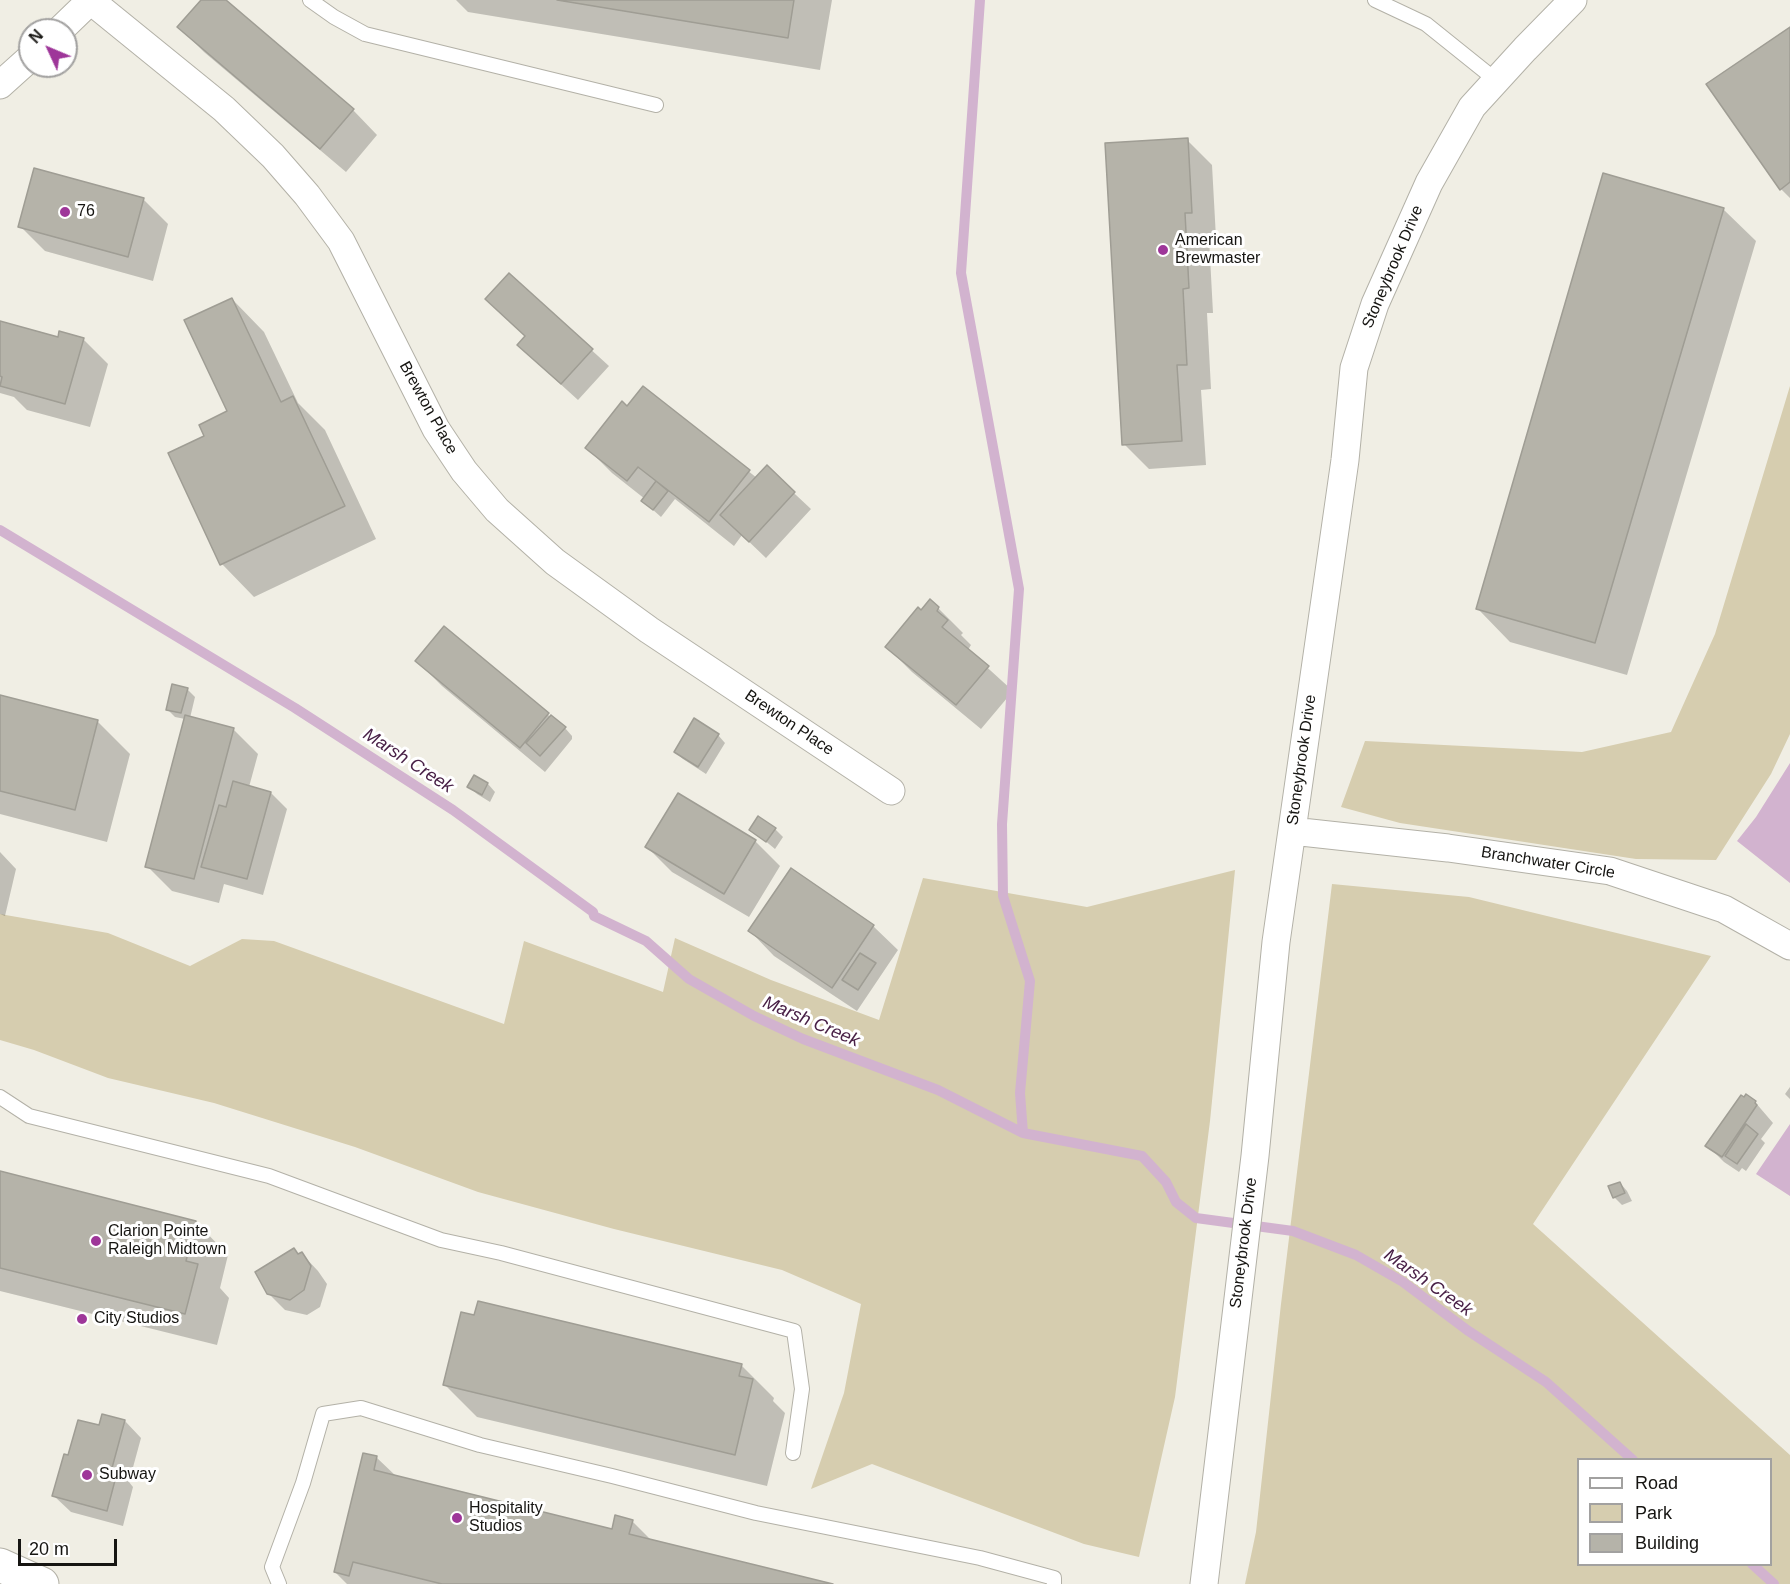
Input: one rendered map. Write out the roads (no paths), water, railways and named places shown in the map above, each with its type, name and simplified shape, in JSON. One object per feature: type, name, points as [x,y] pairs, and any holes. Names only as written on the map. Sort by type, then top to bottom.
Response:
[{"type":"main road","points":[[0,1565],[42,1584]]},
{"type":"street","points":[[72,18],[91,0]]},
{"type":"street","name":"Brewton Place","points":[[91,0],[224,109],[273,156],[308,195],[341,241],[436,429],[464,471],[497,510],[555,562],[649,630],[891,791]]},
{"type":"street","name":"Stoneybrook Drive","points":[[1204,1584],[1255,1156],[1276,942],[1345,460],[1354,368],[1374,304],[1429,183],[1472,107],[1573,0]]},
{"type":"street","points":[[0,86],[18,69]]},
{"type":"street","name":"Branchwater Circle","points":[[1292,831],[1448,848],[1610,871],[1724,909],[1790,946]]},
{"type":"lane","points":[[310,0],[334,17],[365,34],[656,105]]},
{"type":"lane","points":[[1375,0],[1426,24],[1497,81]]},
{"type":"lane","points":[[0,1097],[29,1116],[269,1176],[441,1240],[501,1253],[794,1331],[802,1389],[793,1453]]},
{"type":"lane","points":[[279,1584],[272,1567],[303,1483],[323,1414],[361,1408],[480,1445],[756,1513],[980,1558],[1054,1578],[1054,1584]]},
{"type":"waterway","points":[[980,0],[961,273],[1019,589],[1002,824],[1003,896],[1030,981],[1020,1093],[1023,1133]]},
{"type":"waterway","name":"Marsh Creek","points":[[0,530],[295,708],[453,810],[593,912],[594,916],[646,941],[689,979],[754,1016],[803,1039],[938,1090],[1023,1133],[1142,1156],[1166,1182],[1176,1202],[1196,1218],[1293,1231],[1356,1255],[1403,1282],[1467,1330],[1546,1382],[1631,1458]]},
{"type":"waterway","name":"Marsh Creek","points":[[1754,1566],[1774,1584]]},
{"type":"place","name":"76","points":[[65,212]]},
{"type":"place","name":"American Brewmaster","points":[[1163,250]]},
{"type":"place","name":"Clarion Pointe Raleigh Midtown","points":[[96,1241]]},
{"type":"place","name":"City Studios","points":[[82,1319]]},
{"type":"place","name":"Subway","points":[[87,1475]]},
{"type":"place","name":"Hospitality Studios","points":[[457,1518]]}]
